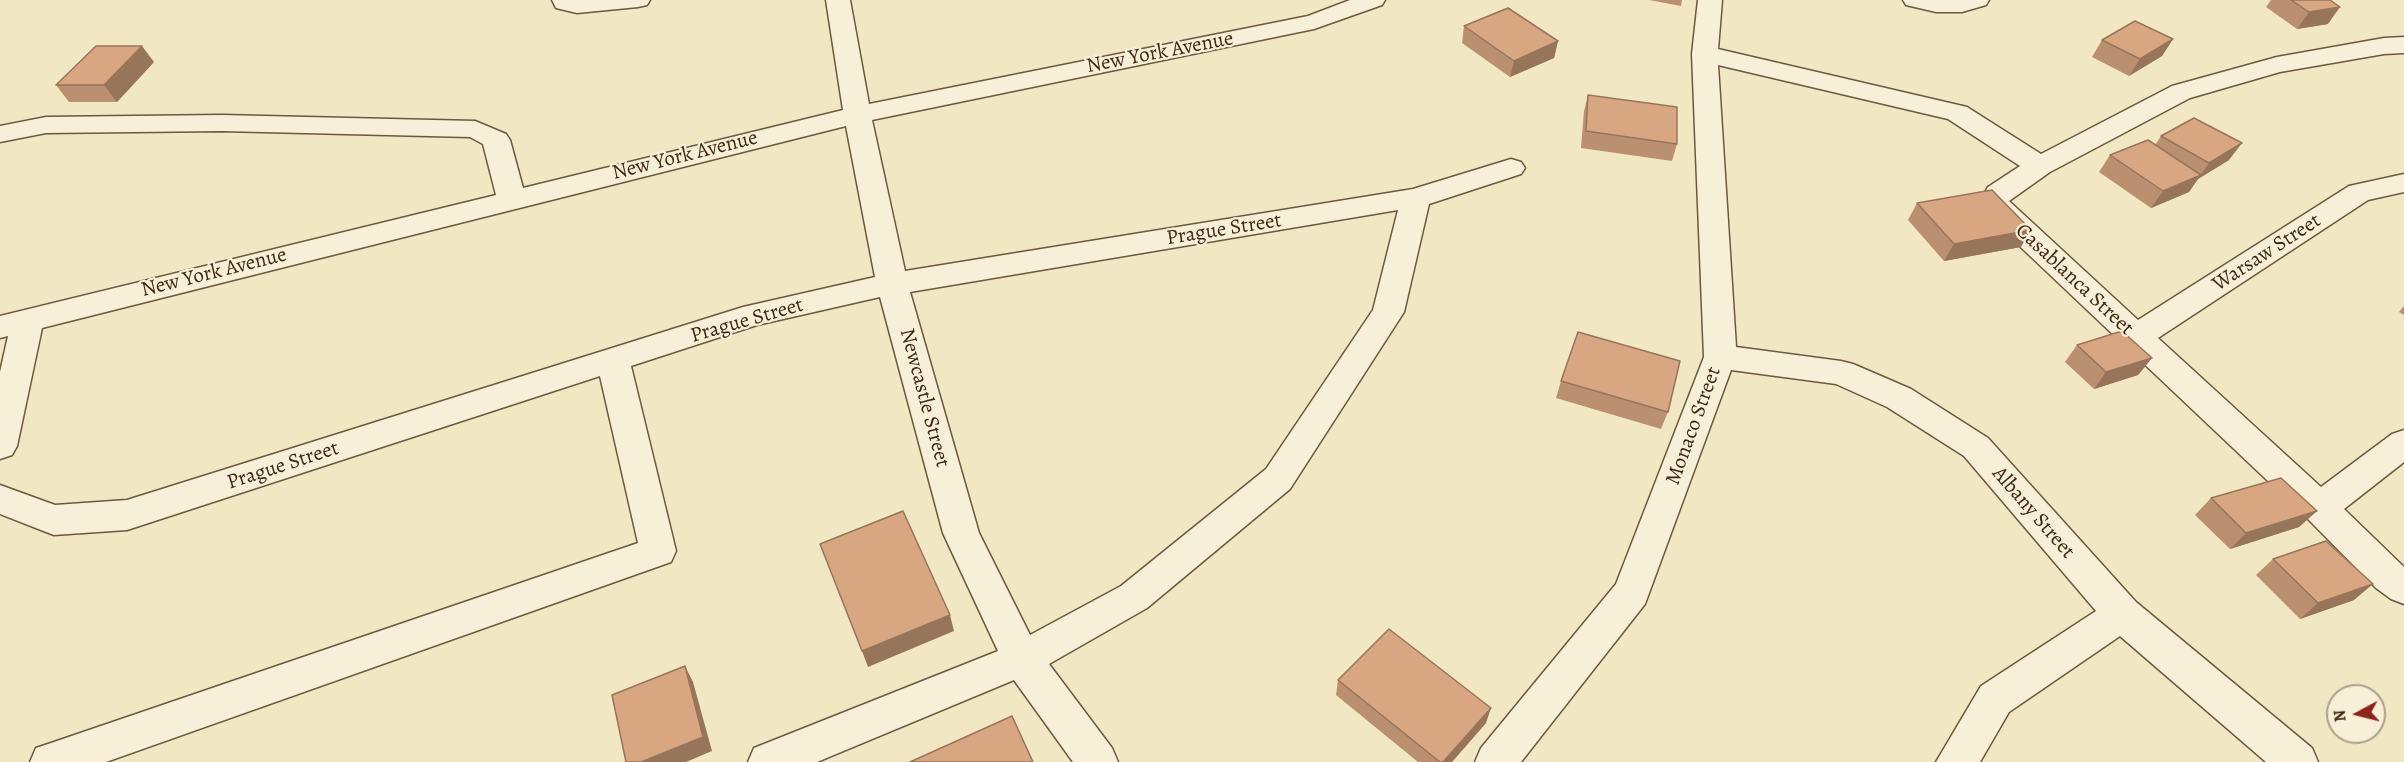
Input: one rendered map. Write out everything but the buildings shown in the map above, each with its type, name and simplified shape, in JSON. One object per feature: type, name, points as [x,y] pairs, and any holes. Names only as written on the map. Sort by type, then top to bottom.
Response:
[{"type":"street","points":[[564,0],[565,3],[577,6],[638,0]]},
{"type":"street","name":"Newcastle Street","points":[[838,0],[857,115],[892,284],[960,534],[1022,659],[1097,762]]},
{"type":"street","name":"New York Avenue","points":[[14,323],[857,115],[1314,22],[1373,0]]},
{"type":"street","name":"Monaco Street","points":[[1496,762],[1632,592],[1720,357],[1705,54],[1710,0]]},
{"type":"street","points":[[1915,0],[1936,5],[1962,5],[1977,0]]},
{"type":"street","name":"Casablanca Street","points":[[2404,45],[2384,46],[2277,64],[2181,92],[2040,166],[1998,194],[1994,201],[2001,212],[2320,508],[2389,577],[2404,588]]},
{"type":"street","points":[[1705,54],[1957,113],[2040,166]]},
{"type":"street","points":[[0,134],[46,125],[198,124],[474,129],[496,140],[511,199]]},
{"type":"street","name":"Prague Street","points":[[0,499],[54,520],[128,515],[754,315],[892,284],[1416,198],[1511,168]]},
{"type":"street","name":"Warsaw Street","points":[[2136,337],[2360,193],[2404,183]]},
{"type":"street","points":[[769,762],[1022,659],[1134,597],[1278,479],[1388,312],[1416,198]]},
{"type":"street","points":[[0,446],[14,323]]},
{"type":"street","name":"Albany Street","points":[[1720,357],[1841,373],[1899,398],[1976,447],[2122,614],[2297,762]]},
{"type":"street","points":[[51,762],[658,551],[613,361]]},
{"type":"street","points":[[2320,508],[2404,443]]},
{"type":"street","points":[[1957,762],[1995,699],[2122,614]]}]
